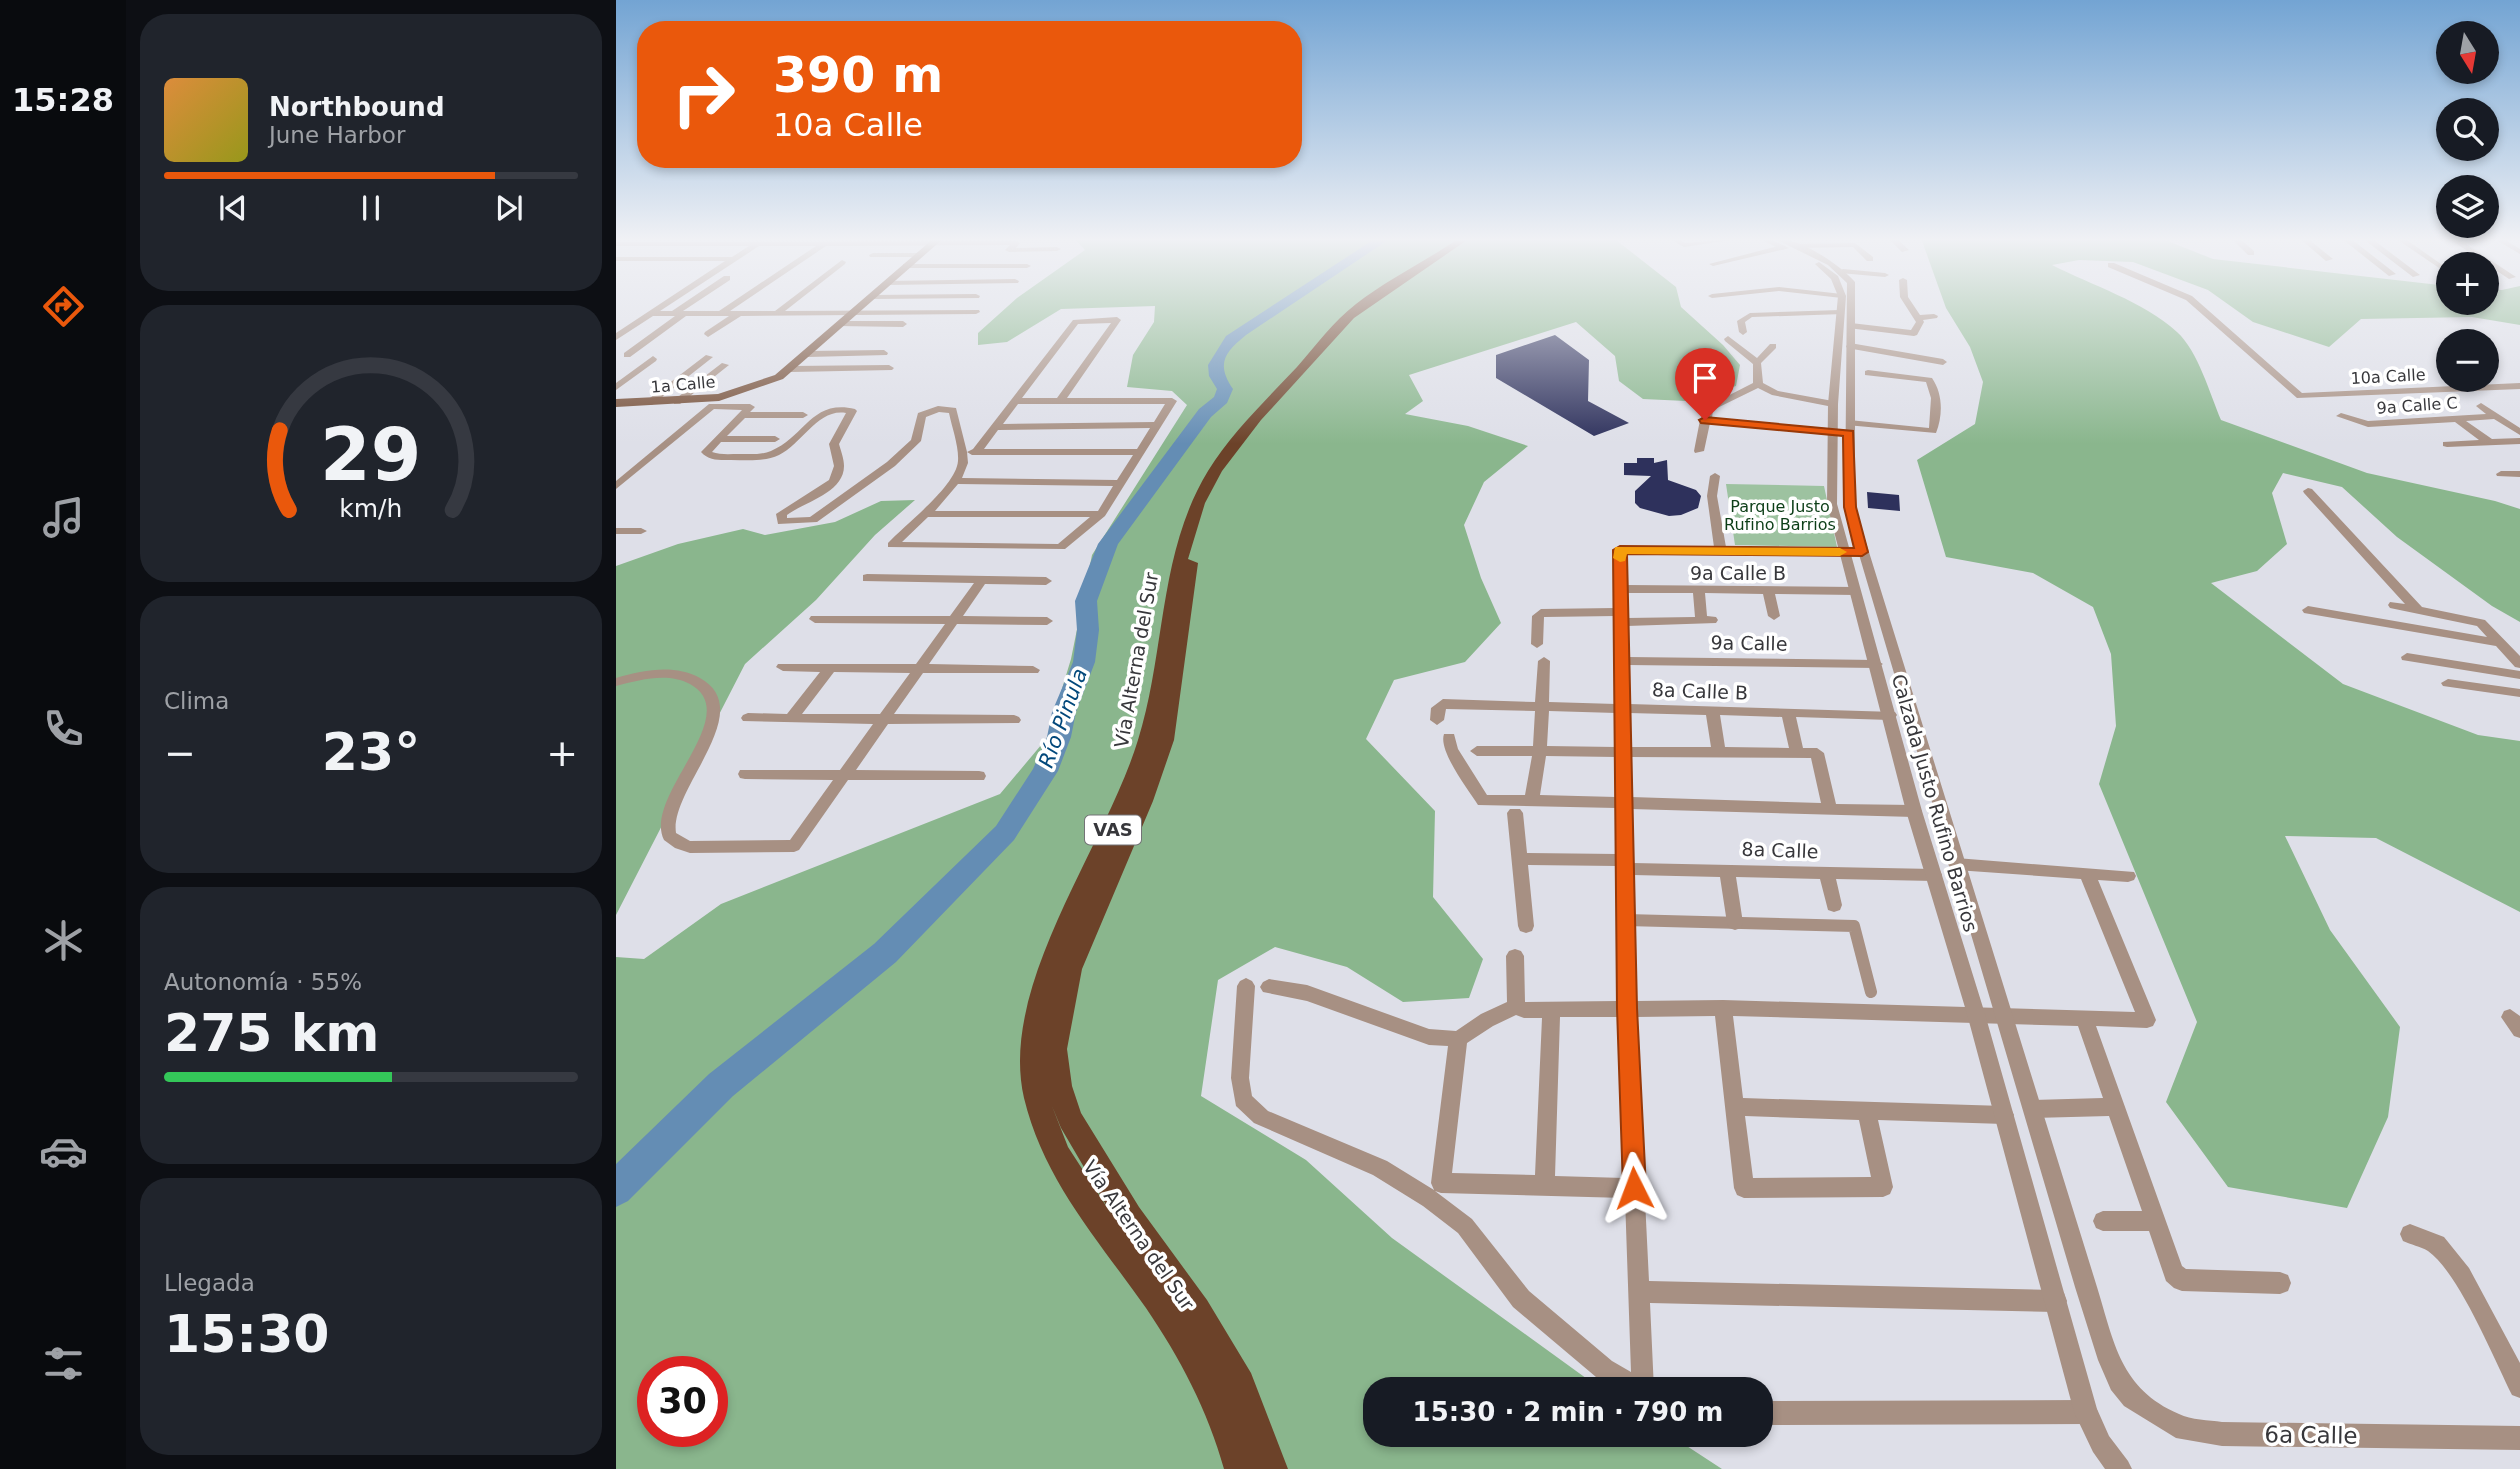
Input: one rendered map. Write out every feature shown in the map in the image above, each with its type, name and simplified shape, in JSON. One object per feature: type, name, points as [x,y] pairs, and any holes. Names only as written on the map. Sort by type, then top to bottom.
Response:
[{"type":"highway","name":"Vía Alterna del Sur","points":[[1241,1469],[1216,1402],[1175,1326],[1068,1174],[1047,1132],[1036,1094],[1033,1055],[1037,1018],[1050,970],[1126,802],[1148,739],[1174,574],[1199,500],[1238,439],[1354,312],[1363,307]]},
{"type":"highway","name":"Vía Alterna del Sur","points":[[1270,1469],[1240,1384],[1196,1311],[1129,1217],[1070,1119],[1059,1086],[1054,1049],[1059,1012],[1086,926],[1143,801],[1164,740],[1190,563],[1200,523],[1214,491],[1247,440],[1362,313],[1371,307]]},
{"type":"main road","name":"1a Calle","points":[[616,403],[711,402],[751,388],[791,369],[860,307]]},
{"type":"street","points":[[616,337],[662,307]]},
{"type":"street","points":[[673,314],[684,307]]},
{"type":"street","points":[[722,313],[731,307]]},
{"type":"street","points":[[776,314],[785,307]]},
{"type":"street","points":[[1743,332],[1741,321],[1750,315],[1816,307]]},
{"type":"street","name":"Calzada Justo Rufino Barrios","points":[[1844,307],[1833,404],[1832,505],[1914,811],[1976,1014],[2086,1412]]},
{"type":"street","name":"Calzada Justo Rufino Barrios","points":[[1845,307],[1851,326],[1850,507],[2002,1015],[2086,1287],[2119,1382]]},
{"type":"street","points":[[1851,326],[1914,334],[1918,318],[1910,307]]},
{"type":"street","name":"10a Calle","points":[[2199,307],[2300,396],[2436,390]]},
{"type":"street","points":[[651,314],[976,312]]},
{"type":"street","points":[[627,355],[684,314]]},
{"type":"street","points":[[708,334],[738,314]]},
{"type":"street","points":[[1918,318],[1934,316]]},
{"type":"street","points":[[976,452],[1076,322],[1117,320],[1060,401]]},
{"type":"street","points":[[841,324],[903,324]]},
{"type":"street","points":[[616,325],[634,325]]},
{"type":"street","points":[[1728,339],[1757,363]]},
{"type":"street","points":[[1758,384],[1757,363],[1773,346]]},
{"type":"street","points":[[1850,346],[1943,362]]},
{"type":"street","points":[[808,354],[884,353]]},
{"type":"street","points":[[649,403],[709,357]]},
{"type":"street","points":[[616,387],[653,359]]},
{"type":"street","points":[[677,402],[725,365]]},
{"type":"street","points":[[791,369],[889,368]]},
{"type":"street","points":[[1705,420],[1833,432],[1849,428],[1933,431],[1937,410],[1932,384],[1928,380],[1868,373]]},
{"type":"street","points":[[1758,384],[1775,393],[1833,404]]},
{"type":"street","points":[[1699,451],[1709,409],[1758,384]]},
{"type":"street","name":"10a Calle","points":[[2499,387],[2518,388]]},
{"type":"street","points":[[616,486],[711,402],[750,406],[745,415],[719,439],[707,455],[760,457],[782,449],[824,414],[841,408],[852,411],[834,444],[839,467],[837,475],[824,488],[781,513],[782,522],[813,520],[891,464],[916,441],[918,423],[925,412],[945,408],[953,410],[963,463],[953,481],[926,514],[892,545],[1061,547],[1101,514],[1172,401],[1017,401]]},
{"type":"street","points":[[2482,405],[2520,432]]},
{"type":"street","points":[[745,415],[803,415]]},
{"type":"street","name":"9a Calle C","points":[[2341,416],[2368,424],[2496,416]]},
{"type":"street","points":[[2456,418],[2489,442]]},
{"type":"street","points":[[996,427],[1157,425]]},
{"type":"street","points":[[719,439],[775,439]]},
{"type":"street","points":[[2447,444],[2520,442]]},
{"type":"street","points":[[960,453],[1140,452]]},
{"type":"street","points":[[2501,474],[2520,474]]},
{"type":"street","points":[[1716,476],[1712,496],[1720,548]]},
{"type":"street","points":[[953,481],[1119,483]]},
{"type":"street","points":[[2308,491],[2418,610]]},
{"type":"street","points":[[926,514],[1101,514]]},
{"type":"street","points":[[616,531],[640,531]]},
{"type":"street","points":[[1642,1377],[1641,1292],[1627,1008],[1620,550],[1720,548],[1862,552]]},
{"type":"street","points":[[867,578],[1046,581]]},
{"type":"street","points":[[616,682],[643,675],[670,674],[696,681],[712,696],[714,716],[710,730],[665,825],[669,835],[680,844],[728,848],[794,846],[982,580]]},
{"type":"street","name":"9a Calle B","points":[[1620,589],[1856,591]]},
{"type":"street","points":[[1537,644],[1538,616],[1541,613],[1707,621],[1699,590]]},
{"type":"street","points":[[1768,590],[1774,616]]},
{"type":"street","points":[[2394,605],[2481,623],[2520,664]]},
{"type":"street","points":[[2308,610],[2501,643]]},
{"type":"street","points":[[815,619],[1047,621]]},
{"type":"street","points":[[2407,657],[2520,675]]},
{"type":"street","points":[[1532,800],[1539,751],[1544,661]]},
{"type":"street","name":"9a Calle","points":[[1622,662],[1875,664]]},
{"type":"street","points":[[783,667],[1032,670]]},
{"type":"street","points":[[790,719],[830,668]]},
{"type":"street","points":[[2448,683],[2520,693]]},
{"type":"street","name":"8a Calle B","points":[[1437,720],[1438,708],[1443,704],[1889,715]]},
{"type":"street","points":[[1712,711],[1719,752]]},
{"type":"street","points":[[1788,712],[1797,753]]},
{"type":"street","points":[[748,718],[1014,719]]},
{"type":"street","points":[[1450,737],[1451,749],[1483,801],[1624,802],[1914,811]]},
{"type":"street","points":[[1477,751],[1817,752],[1830,809]]},
{"type":"street","points":[[745,774],[979,776]]},
{"type":"street","points":[[1515,813],[1526,926]]},
{"type":"street","name":"8a Calle","points":[[1519,859],[1727,870],[1934,875]]},
{"type":"street","points":[[1956,864],[2127,876]]},
{"type":"street","points":[[1727,870],[1735,923]]},
{"type":"street","points":[[1827,873],[1834,905]]},
{"type":"street","points":[[1516,1006],[1524,1010],[1723,1008],[2147,1020],[2087,873]]},
{"type":"street","points":[[1626,920],[1854,926],[1871,992]]},
{"type":"street","points":[[1515,956],[1516,1006]]},
{"type":"street","points":[[1246,986],[1240,1078],[1244,1100],[1261,1117],[1380,1168],[1430,1199],[1465,1226],[1521,1299],[1604,1369],[1618,1377]]},
{"type":"street","points":[[1269,987],[1307,993],[1429,1037],[1458,1039],[1487,1020],[1516,1006]]},
{"type":"street","points":[[1723,1008],[1744,1188],[1883,1187],[1867,1112]]},
{"type":"street","points":[[1545,1187],[1551,1010]]},
{"type":"street","points":[[2084,1018],[2174,1273],[2182,1280],[2280,1283]]},
{"type":"street","points":[[1458,1039],[1441,1183],[1634,1188]]},
{"type":"street","points":[[1735,1107],[2004,1115]]},
{"type":"street","points":[[2033,1109],[2116,1107]]},
{"type":"street","points":[[2104,1221],[2154,1221]]},
{"type":"street","points":[[2410,1234],[2438,1245],[2449,1259],[2477,1302],[2520,1387]]},
{"type":"street","points":[[1641,1292],[2056,1301]]},
{"type":"street","name":"6a Calle","points":[[2119,1382],[2132,1398],[2176,1426],[2222,1434],[2520,1438]]},
{"type":"street","points":[[1773,1413],[2086,1412],[2101,1444],[2118,1468]]},
{"type":"green space","points":[[1007,307],[1138,307],[1061,309],[1007,342],[978,345],[978,333]]},
{"type":"green space","points":[[1155,307],[1681,307],[1723,345],[1740,365],[1736,386],[1686,401],[1643,399],[1619,381],[1615,356],[1576,322],[1409,375],[1423,401],[1405,414],[1468,426],[1528,446],[1484,482],[1464,525],[1481,578],[1501,623],[1465,662],[1394,680],[1366,739],[1435,811],[1433,897],[1483,959],[1469,998],[1403,1002],[1347,967],[1275,947],[1218,980],[1201,1096],[1306,1160],[1392,1238],[1584,1377],[1363,1377],[1363,1447],[1688,1447],[1722,1469],[616,1469],[616,957],[644,959],[721,904],[1000,794],[1047,738],[1071,659],[1092,555],[1187,405],[1172,391],[1127,387],[1133,355],[1154,322]]},
{"type":"green space","points":[[1945,307],[2141,307],[2184,340],[2197,361],[2221,420],[2367,473],[2520,509],[2520,622],[2492,606],[2397,537],[2342,487],[2283,473],[2272,493],[2287,544],[2257,571],[2211,583],[2343,684],[2478,735],[2520,741],[2520,912],[2376,838],[2285,836],[2330,930],[2400,1027],[2388,1117],[2347,1208],[2228,1187],[2166,1102],[2197,1022],[2099,784],[2116,726],[2111,654],[2093,607],[2033,573],[1946,557],[1917,460],[1975,424],[1983,382],[1970,347]]},
{"type":"green space","points":[[2231,307],[2436,307],[2436,315],[2499,315],[2499,307],[2520,307],[2520,325],[2472,317],[2361,319],[2329,347],[2253,322]]},
{"type":"green space","name":"Parque Justo Rufino Barrios","points":[[1726,484],[1824,486],[1837,547],[1735,545]]},
{"type":"green space","points":[[915,500],[875,535],[816,600],[745,664],[616,915],[616,566],[678,544],[743,529],[765,535],[835,522],[881,501]]},
{"type":"building","points":[[1555,335],[1589,360],[1588,401],[1629,423],[1594,436],[1496,378],[1496,355]]},
{"type":"building","points":[[1637,458],[1654,458],[1654,463],[1667,460],[1668,480],[1696,490],[1701,496],[1698,508],[1681,515],[1669,516],[1640,508],[1635,503],[1635,491],[1651,476],[1624,475],[1624,463],[1637,463]]},
{"type":"building","points":[[1867,492],[1899,495],[1900,511],[1868,508]]},
{"type":"waterway","name":"Río Pinula","points":[[616,1189],[721,1085],[885,953],[1005,833],[1045,771],[1059,737],[1064,712],[1084,662],[1088,630],[1086,601],[1108,544],[1205,413],[1221,399],[1225,389],[1218,380],[1215,365],[1224,347],[1240,332],[1282,307]]},
{"type":"slow traffic","points":[[1620,558],[1620,550],[1720,548],[1840,552]]},
{"type":"route","points":[[1634,1188],[1627,1008],[1620,550],[1720,548],[1862,552],[1850,507],[1849,433],[1705,420]]}]
